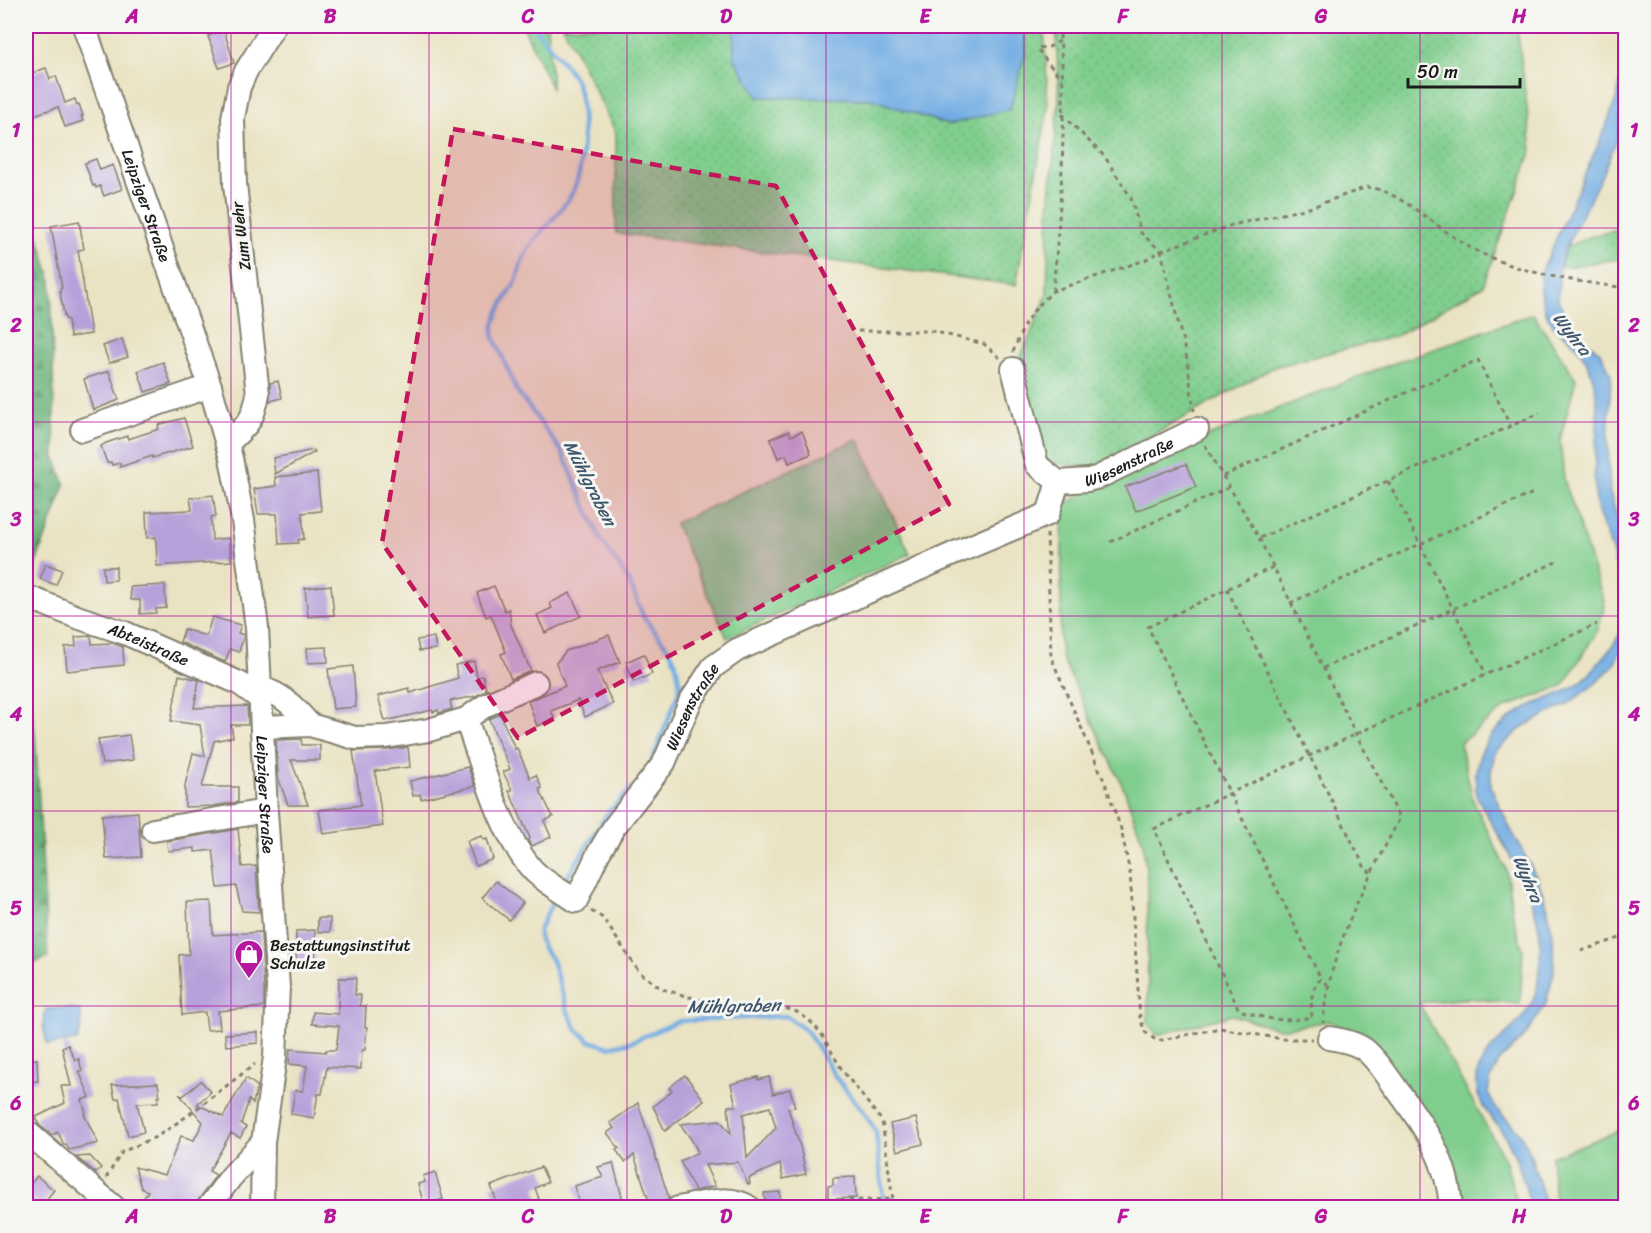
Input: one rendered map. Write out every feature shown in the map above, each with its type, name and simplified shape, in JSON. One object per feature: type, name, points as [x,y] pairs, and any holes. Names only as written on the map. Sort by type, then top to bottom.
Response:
[{"type":"street","name":"Leipziger Straße","points":[[84,26],[210,386],[238,490],[251,574],[266,693],[262,727],[278,987],[275,1057],[263,1142],[262,1208]]},
{"type":"street","name":"Zum Wehr","points":[[227,444],[250,422],[258,394],[235,184],[233,118],[235,103],[246,71],[274,26]]},
{"type":"street","points":[[1013,369],[1037,465],[1058,482],[1048,514]]},
{"type":"street","points":[[82,430],[210,386]]},
{"type":"street","name":"Wiesenstraße","points":[[1058,482],[1099,477],[1197,429]]},
{"type":"street","name":"Wiesenstraße","points":[[576,902],[598,854],[614,827],[664,763],[690,702],[713,667],[737,650],[1048,514]]},
{"type":"street","name":"Abteistraße","points":[[33,599],[125,633],[266,693]]},
{"type":"street","points":[[262,727],[310,725],[355,738],[386,737],[429,730],[466,719],[486,705],[536,683]]},
{"type":"street","points":[[266,693],[297,710],[310,725]]},
{"type":"street","points":[[466,719],[504,824],[516,848],[532,870],[576,902]]},
{"type":"street","points":[[153,830],[266,811]]},
{"type":"street","points":[[1329,1038],[1350,1042],[1365,1050],[1386,1073],[1414,1112],[1435,1144],[1450,1191],[1451,1208]]},
{"type":"street","points":[[26,1131],[109,1203]]},
{"type":"street","points":[[208,1208],[231,1177],[263,1142]]},
{"type":"street","points":[[678,1208],[732,1200],[741,1201],[750,1208]]},
{"type":"path","points":[[1053,291],[1059,222],[1063,79],[1059,26]]},
{"type":"path","points":[[1060,41],[1038,48],[1063,79]]},
{"type":"path","points":[[1048,514],[1051,657],[1105,783],[1121,829],[1131,873],[1140,1018],[1145,1032],[1157,1041],[1220,1028],[1282,1039],[1329,1038],[1323,1022],[1329,985],[1347,923],[1400,818],[1259,538],[1197,429],[1187,359],[1161,251],[1141,233],[1131,198],[1105,157],[1062,114]]},
{"type":"path","points":[[1013,369],[1013,353],[1026,321],[1053,291],[1145,260],[1161,251],[1232,225],[1309,208],[1366,187],[1377,188],[1397,197],[1474,249],[1527,271],[1626,288]]},
{"type":"path","points":[[858,331],[932,331],[974,341],[984,344],[1013,369]]},
{"type":"path","points":[[1223,476],[1478,360],[1510,425]]},
{"type":"path","points":[[1259,538],[1540,413]]},
{"type":"path","points":[[1388,482],[1486,674]]},
{"type":"path","points":[[1110,542],[1230,487]]},
{"type":"path","points":[[1290,603],[1533,493]]},
{"type":"path","points":[[1323,668],[1556,562]]},
{"type":"path","points":[[1273,567],[1148,627],[1321,979],[1329,985]]},
{"type":"path","points":[[1227,589],[1366,870],[1371,873]]},
{"type":"path","points":[[1321,979],[1316,983],[1311,1002],[1312,1017],[1290,1021],[1268,1020],[1239,1010],[1154,830],[1356,734],[1597,624]]},
{"type":"path","points":[[576,902],[603,918],[639,972],[662,989],[724,1007],[781,1007],[797,1012],[809,1020],[821,1033],[842,1070],[882,1121],[894,1208]]},
{"type":"path","points":[[1581,951],[1626,936]]},
{"type":"path","points":[[109,1203],[106,1177],[122,1152],[158,1136],[188,1116],[253,1065],[275,1057]]},
{"type":"path","points":[[762,1208],[807,1202],[892,1199]]},
{"type":"highlighted area","points":[[453,129],[776,186],[949,504],[518,738],[382,543]]},
{"type":"green space","points":[[523,26],[547,26],[552,89]]},
{"type":"green space","points":[[563,26],[1044,26],[1048,108],[1016,285],[616,233],[616,133]]},
{"type":"green space","points":[[1056,26],[1517,26],[1532,150],[1483,286],[1396,336],[1274,367],[1093,469],[1042,461],[1016,368],[1047,295],[1049,207],[1059,99]]},
{"type":"green space","points":[[26,194],[51,279],[55,457],[65,485],[26,590]]},
{"type":"green space","points":[[1625,229],[1625,258],[1567,267],[1560,266],[1566,247],[1594,235]]},
{"type":"green space","points":[[1533,314],[1576,379],[1560,440],[1564,479],[1605,605],[1598,630],[1563,686],[1506,707],[1460,743],[1473,800],[1506,869],[1513,915],[1523,951],[1520,1004],[1469,998],[1419,1003],[1506,1162],[1518,1207],[1453,1207],[1453,1184],[1363,1042],[1330,1021],[1280,1029],[1232,1015],[1157,1035],[1148,1024],[1147,877],[1143,843],[1124,789],[1062,658],[1060,644],[1063,506],[1105,480],[1221,431],[1381,368]]},
{"type":"green space","points":[[858,439],[910,554],[727,638],[675,523]]},
{"type":"green space","points":[[26,680],[35,731],[48,957],[26,967]]},
{"type":"green space","points":[[1625,1128],[1625,1207],[1559,1207],[1555,1200],[1551,1157]]},
{"type":"water","points":[[734,26],[1024,26],[1026,51],[1010,109],[948,125],[871,99],[758,97],[734,58]]},
{"type":"water","name":"Wyhra","points":[[1625,62],[1625,101],[1617,139],[1566,247],[1560,266],[1558,300],[1569,321],[1580,335],[1601,353],[1611,374],[1608,444],[1610,492],[1625,546],[1625,644],[1612,667],[1596,683],[1568,704],[1524,726],[1495,752],[1491,772],[1491,787],[1536,876],[1547,905],[1553,937],[1554,971],[1546,1004],[1525,1036],[1499,1061],[1491,1078],[1488,1092],[1495,1107],[1518,1131],[1528,1147],[1547,1207],[1531,1207],[1513,1152],[1478,1096],[1477,1077],[1484,1057],[1521,1019],[1532,1003],[1538,980],[1540,934],[1521,877],[1477,797],[1477,767],[1485,744],[1513,716],[1566,691],[1586,678],[1613,645],[1624,621],[1615,562],[1596,502],[1594,469],[1597,400],[1594,384],[1589,367],[1580,351],[1557,330],[1545,311],[1540,275],[1604,131],[1617,97]]},
{"type":"water","points":[[70,1008],[81,1011],[81,1029],[77,1041],[47,1045],[43,1025],[46,1009]]},
{"type":"building","points":[[224,30],[234,63],[219,68],[208,36]]},
{"type":"building","points":[[46,68],[50,79],[56,76],[65,103],[75,99],[77,105],[79,104],[83,121],[65,127],[58,107],[31,116],[26,100],[26,75]]},
{"type":"building","points":[[96,159],[100,170],[113,165],[122,189],[104,196],[100,186],[96,188],[95,185],[93,186],[85,163]]},
{"type":"building","points":[[79,221],[84,249],[78,250],[91,334],[70,337],[68,320],[65,319],[61,299],[60,289],[62,288],[51,226]]},
{"type":"building","points":[[122,339],[128,357],[109,363],[103,346]]},
{"type":"building","points":[[163,362],[171,384],[145,392],[138,371]]},
{"type":"building","points":[[109,371],[119,400],[93,410],[84,379]]},
{"type":"building","points":[[278,381],[282,398],[270,401],[270,383]]},
{"type":"building","points":[[184,418],[193,446],[120,467],[120,463],[112,465],[111,462],[107,463],[101,446],[106,443],[127,436],[128,439],[159,429],[158,425]]},
{"type":"building","points":[[789,431],[791,436],[802,431],[811,454],[789,463],[786,455],[778,458],[770,439]]},
{"type":"building","points":[[314,450],[315,452],[275,474],[273,458]]},
{"type":"building","points":[[1186,464],[1196,487],[1136,511],[1125,487]]},
{"type":"building","points":[[317,473],[321,511],[302,513],[304,539],[298,540],[298,543],[279,544],[277,514],[258,514],[254,489],[276,486],[275,477]]},
{"type":"building","points":[[213,495],[216,516],[211,517],[212,540],[228,538],[231,561],[157,566],[156,537],[147,538],[146,512],[192,510],[190,498]]},
{"type":"building","points":[[46,564],[62,570],[56,585],[40,579]]},
{"type":"building","points":[[103,567],[116,567],[116,580],[104,581]]},
{"type":"building","points":[[165,585],[166,608],[156,609],[156,613],[140,614],[140,600],[131,600],[130,587]]},
{"type":"building","points":[[331,585],[334,615],[308,617],[305,588]]},
{"type":"building","points":[[494,586],[505,611],[509,609],[511,625],[531,671],[511,679],[501,654],[506,652],[491,615],[486,617],[477,593]]},
{"type":"building","points":[[570,593],[581,616],[545,633],[537,615],[552,608],[550,603]]},
{"type":"building","points":[[212,617],[241,625],[238,633],[244,635],[239,652],[230,649],[225,662],[180,642],[184,629],[206,636]]},
{"type":"building","points":[[609,635],[620,662],[597,671],[613,704],[585,717],[578,700],[551,711],[555,719],[537,726],[528,701],[565,686],[556,663],[566,651]]},
{"type":"building","points":[[91,636],[92,644],[112,643],[123,647],[124,665],[67,671],[65,647],[76,646],[75,637]]},
{"type":"building","points":[[434,637],[436,649],[419,651],[417,640]]},
{"type":"building","points":[[327,647],[328,662],[308,663],[307,648]]},
{"type":"building","points":[[644,654],[652,674],[634,682],[626,662]]},
{"type":"building","points":[[474,661],[477,677],[483,676],[486,690],[489,689],[476,696],[450,701],[452,709],[439,713],[438,710],[433,712],[432,710],[385,721],[378,696],[409,688],[410,693],[458,678],[455,665]]},
{"type":"building","points":[[353,666],[356,707],[333,709],[328,669]]},
{"type":"building","points":[[179,675],[199,680],[194,708],[247,706],[248,725],[231,725],[233,737],[214,741],[202,787],[238,787],[238,802],[185,807],[185,785],[193,753],[205,756],[200,725],[171,721]]},
{"type":"building","points":[[500,714],[530,778],[536,775],[542,788],[539,789],[553,817],[544,821],[551,837],[532,846],[509,791],[512,790],[503,772],[510,769],[489,719]]},
{"type":"building","points":[[129,735],[133,760],[102,764],[98,739]]},
{"type":"building","points":[[301,739],[302,745],[320,745],[320,760],[291,760],[308,805],[288,805],[278,777],[276,740]]},
{"type":"building","points":[[408,747],[410,767],[375,771],[383,826],[323,834],[319,810],[361,805],[353,751]]},
{"type":"building","points":[[468,767],[475,786],[421,799],[420,794],[413,796],[410,781]]},
{"type":"building","points":[[138,812],[141,857],[106,859],[102,815]]},
{"type":"building","points":[[238,829],[242,867],[256,866],[259,912],[242,911],[236,886],[218,888],[213,850],[195,852],[195,848],[168,851],[167,841]]},
{"type":"building","points":[[482,836],[484,840],[487,839],[493,859],[476,866],[467,841]]},
{"type":"building","points":[[496,881],[523,903],[509,920],[482,898]]},
{"type":"building","points":[[211,901],[213,935],[261,932],[264,1007],[218,1011],[220,1029],[207,1030],[205,1012],[182,1015],[179,955],[189,954],[187,902]]},
{"type":"building","points":[[318,918],[330,918],[330,932],[318,932]]},
{"type":"building","points":[[315,930],[315,966],[296,967],[296,931]]},
{"type":"building","points":[[339,978],[356,978],[355,995],[361,995],[360,1006],[366,1006],[365,1027],[367,1027],[361,1069],[327,1067],[322,1094],[318,1094],[314,1118],[291,1114],[295,1090],[303,1091],[307,1066],[289,1064],[290,1049],[326,1052],[326,1050],[336,1050],[339,1026],[312,1024],[313,1012],[338,1014]]},
{"type":"building","points":[[258,1032],[258,1043],[226,1046],[225,1034]]},
{"type":"building","points":[[68,1045],[75,1060],[79,1059],[82,1071],[79,1071],[90,1097],[82,1100],[86,1113],[84,1114],[98,1143],[69,1150],[58,1132],[52,1135],[39,1125],[36,1117],[65,1103],[61,1086],[71,1086],[62,1047]]},
{"type":"building","points":[[37,1059],[38,1081],[26,1082],[26,1060]]},
{"type":"building","points":[[685,1075],[704,1100],[665,1131],[653,1106],[672,1091],[669,1088]]},
{"type":"building","points":[[758,1077],[758,1080],[769,1077],[773,1094],[790,1089],[795,1107],[788,1108],[806,1174],[783,1179],[780,1164],[749,1178],[750,1184],[748,1184],[738,1162],[705,1165],[715,1186],[695,1191],[680,1161],[698,1152],[680,1124],[720,1120],[731,1134],[728,1106],[736,1106],[731,1084]],"holes":[[[770,1107],[776,1128],[747,1158],[743,1114]]]},
{"type":"building","points":[[246,1078],[257,1086],[253,1104],[249,1100],[241,1124],[246,1127],[240,1138],[231,1133],[209,1171],[216,1175],[193,1208],[145,1208],[143,1199],[148,1191],[141,1188],[135,1167],[165,1175],[181,1136],[194,1140],[203,1122],[180,1095],[183,1096],[201,1081],[211,1092],[197,1104],[223,1117]]},
{"type":"building","points":[[158,1083],[160,1097],[158,1097],[158,1102],[137,1103],[144,1132],[128,1136],[119,1098],[115,1099],[112,1085]]},
{"type":"building","points":[[638,1103],[669,1198],[666,1202],[651,1207],[634,1155],[625,1162],[616,1150],[619,1148],[607,1133],[614,1128],[610,1123]]},
{"type":"building","points":[[916,1118],[923,1144],[897,1151],[890,1124]]},
{"type":"building","points":[[90,1156],[101,1168],[96,1173],[76,1157]]},
{"type":"building","points":[[613,1163],[625,1208],[581,1208],[574,1186],[603,1177],[598,1167]]},
{"type":"building","points":[[541,1167],[548,1182],[535,1188],[539,1199],[517,1208],[499,1208],[491,1186]]},
{"type":"building","points":[[435,1172],[443,1199],[424,1205],[418,1184],[425,1182],[423,1176]]},
{"type":"building","points":[[37,1176],[54,1190],[41,1206],[26,1193],[26,1189]]},
{"type":"building","points":[[855,1177],[856,1198],[828,1199],[828,1186],[833,1185],[833,1178]]},
{"type":"building","points":[[780,1192],[781,1208],[766,1208],[764,1193]]},
{"type":"waterway","name":"Mühlgraben","points":[[533,26],[577,84],[583,126],[581,158],[579,173],[570,197],[525,254],[516,281],[495,320],[493,335],[517,391],[562,452],[601,540],[629,581],[644,618],[668,648],[675,661],[680,683],[678,694],[652,761]]},
{"type":"waterway","name":"Mühlgraben","points":[[564,882],[609,811],[631,789]]},
{"type":"waterway","name":"Mühlgraben","points":[[555,897],[539,930],[539,937],[543,948],[552,960],[567,1010],[577,1030],[590,1041],[609,1047],[631,1042],[679,1021],[786,1016],[807,1031],[837,1079],[866,1115],[876,1132],[886,1208]]},
{"type":"place","name":"Bestattungsinstitut Schulze","points":[[249,980]]}]
